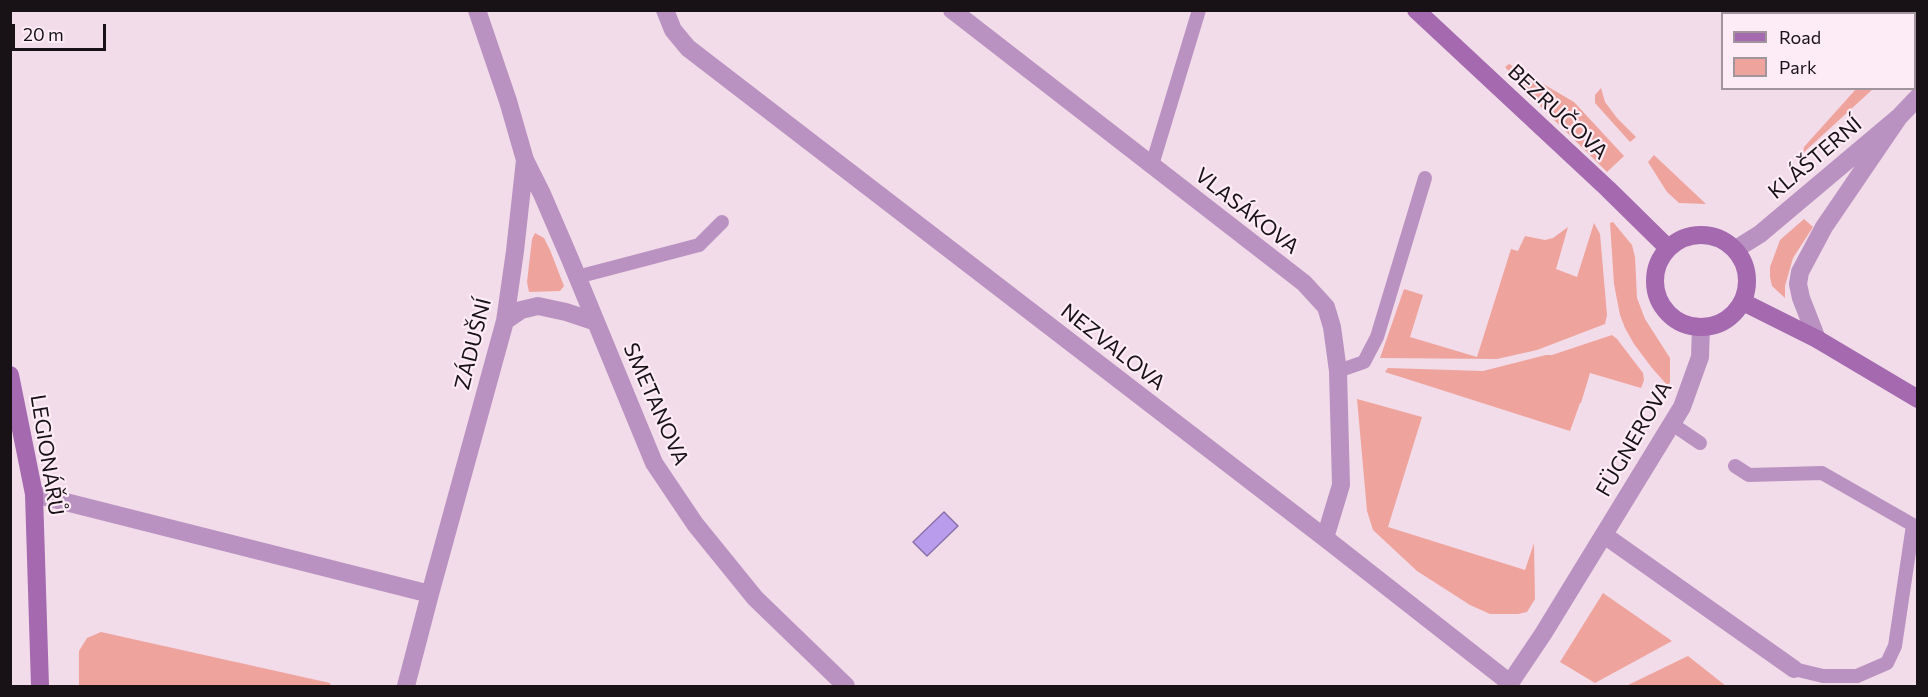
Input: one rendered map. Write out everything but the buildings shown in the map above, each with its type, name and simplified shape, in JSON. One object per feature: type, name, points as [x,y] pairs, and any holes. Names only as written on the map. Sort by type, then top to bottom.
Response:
[{"type":"street","name":"ZÁDUŠNÍ","points":[[406,687],[505,321],[516,251],[525,160],[477,10]]},
{"type":"street","name":"NEZVALOVA","points":[[665,10],[673,30],[688,48],[1325,538],[1511,685]]},
{"type":"street","name":"VLASÁKOVA","points":[[952,10],[1304,283],[1326,308],[1332,327],[1338,371],[1341,484],[1325,538]]},
{"type":"street","name":"BEZRUČOVA","points":[[1416,10],[1668,248]]},
{"type":"street","name":"KLÁŠTERNÍ","points":[[1736,249],[1760,234],[1899,117],[1917,97]]},
{"type":"street","points":[[1817,339],[1800,298],[1798,284],[1800,272],[1824,227],[1899,117]]},
{"type":"street","name":"SMETANOVA","points":[[525,160],[542,194],[654,463],[695,524],[754,598],[846,687]]},
{"type":"street","points":[[1707,234],[1718,237],[1736,249],[1747,268],[1747,291],[1736,312],[1726,321],[1714,326],[1687,325],[1675,320],[1665,310],[1658,299],[1655,273],[1668,248],[1686,237],[1707,234]]},
{"type":"street","points":[[1743,302],[1817,339],[1917,399]]},
{"type":"street","points":[[505,321],[521,310],[538,306],[596,322]]},
{"type":"street","name":"FÜGNEROVA","points":[[1511,685],[1682,407],[1700,357],[1701,327]]},
{"type":"street","name":"LEGIONÁŘŮ","points":[[10,375],[34,494],[40,687]]},
{"type":"street","points":[[34,494],[430,594]]},
{"type":"street","points":[[1605,535],[1794,669]]},
{"type":"lane","points":[[1152,165],[1199,10]]},
{"type":"lane","points":[[1338,371],[1364,362],[1377,337],[1425,178]]},
{"type":"lane","points":[[577,277],[699,245],[722,222]]},
{"type":"lane","points":[[1672,424],[1700,443]]},
{"type":"lane","points":[[1735,466],[1749,474],[1822,473],[1913,525],[1895,646],[1887,663],[1857,676],[1823,676],[1794,669]]},
{"type":"green space","points":[[1509,64],[1574,102],[1624,156],[1607,172],[1541,107],[1505,67]]},
{"type":"green space","points":[[1601,88],[1605,102],[1636,137],[1630,142],[1595,103],[1595,95]]},
{"type":"green space","points":[[1855,90],[1872,90],[1803,153],[1804,147]]},
{"type":"green space","points":[[1654,155],[1706,204],[1679,203],[1667,192],[1648,162]]},
{"type":"green space","points":[[1804,219],[1813,227],[1793,258],[1785,286],[1785,298],[1772,286],[1770,267],[1780,240]]},
{"type":"green space","points":[[1613,222],[1632,245],[1635,257],[1637,298],[1645,319],[1670,358],[1668,386],[1634,344],[1620,315],[1614,284],[1610,223]]},
{"type":"green space","points":[[1594,223],[1600,234],[1607,315],[1605,324],[1537,350],[1497,359],[1380,358],[1404,289],[1423,295],[1410,337],[1477,357],[1511,249],[1518,251],[1525,236],[1545,240],[1553,238],[1568,227],[1556,269],[1577,277]]},
{"type":"green space","points":[[535,233],[544,238],[550,250],[564,286],[560,291],[529,292],[527,282],[532,239]]},
{"type":"green space","points":[[1612,335],[1643,373],[1644,380],[1641,388],[1590,373],[1570,431],[1385,372],[1388,368],[1483,371],[1552,355]]},
{"type":"green space","points":[[1357,399],[1422,417],[1388,527],[1525,570],[1534,543],[1535,599],[1527,612],[1490,614],[1470,605],[1417,571],[1373,530],[1367,511]]},
{"type":"green space","points":[[1603,593],[1672,641],[1595,683],[1560,662]]},
{"type":"green space","points":[[101,632],[330,683],[331,686],[79,686],[79,651],[87,638]]},
{"type":"green space","points":[[1688,656],[1726,686],[1626,686]]},
{"type":"shaded area","points":[[944,512],[958,526],[927,556],[913,542]]}]
